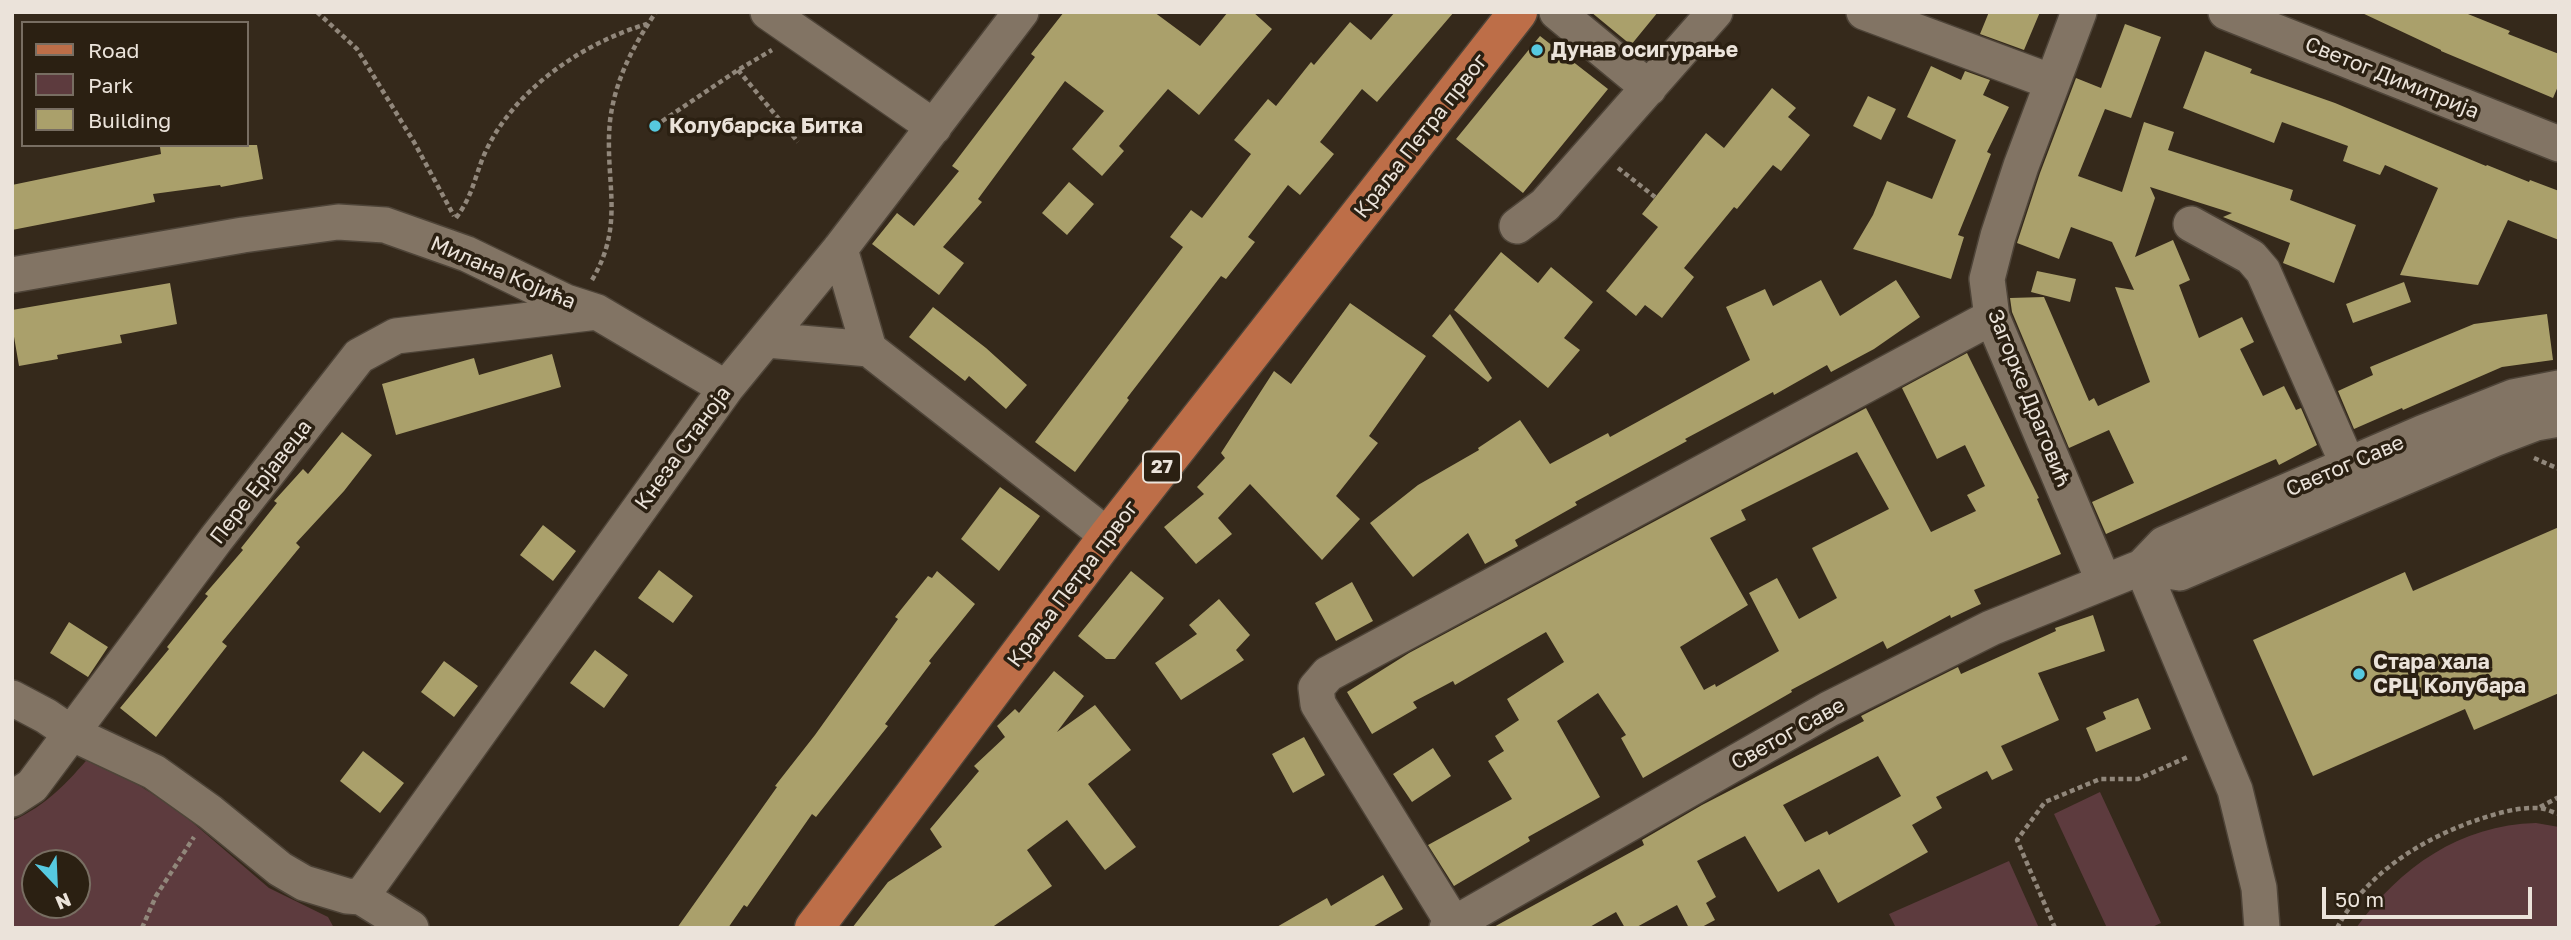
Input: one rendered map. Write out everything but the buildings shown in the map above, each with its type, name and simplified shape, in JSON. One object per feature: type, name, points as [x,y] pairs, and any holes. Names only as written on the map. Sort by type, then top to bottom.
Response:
[{"type":"main road","name":"Краља Петра првог","points":[[814,928],[1108,536],[1518,12]]},
{"type":"street","points":[[768,12],[934,127]]},
{"type":"street","name":"Кнеза Станоја","points":[[361,897],[726,388],[841,249],[1021,12]]},
{"type":"street","points":[[1557,12],[1649,89]]},
{"type":"street","points":[[1517,226],[1545,205],[1715,12]]},
{"type":"street","points":[[1864,12],[2052,82]]},
{"type":"street","name":"Загорке Драговић","points":[[2079,12],[2021,166],[1987,279],[1992,317],[2104,582]]},
{"type":"street","name":"Светог Димитрија","points":[[2226,12],[2559,144]]},
{"type":"street","name":"Милана Којића","points":[[12,275],[243,235],[338,222],[385,225],[467,254],[582,307],[726,388]]},
{"type":"street","points":[[2192,224],[2251,257],[2263,271],[2348,465]]},
{"type":"street","points":[[841,249],[869,349]]},
{"type":"street","name":"Пере Ерјавеца","points":[[12,799],[32,786],[216,539],[359,356],[396,336],[582,307]]},
{"type":"street","points":[[1452,926],[1318,704],[1316,688],[1328,674],[1992,317]]},
{"type":"street","points":[[767,340],[869,349],[1108,536]]},
{"type":"street","name":"Светог Саве","points":[[1452,926],[1829,709],[1991,628],[2142,567],[2164,544],[2348,465],[2513,397],[2559,388]]},
{"type":"street","name":"Светог Саве","points":[[2142,567],[2180,573],[2494,439],[2536,423],[2559,419]]},
{"type":"street","points":[[2142,567],[2235,790],[2259,888],[2262,928]]},
{"type":"street","points":[[12,698],[71,733],[154,772],[210,812],[280,869],[304,883],[347,897],[361,897],[411,928]]},
{"type":"path","points":[[317,12],[357,49],[414,142],[456,219],[469,201],[485,154],[513,111],[536,86],[586,48],[620,32],[648,23]]},
{"type":"path","points":[[582,307],[608,247],[612,226],[610,133],[614,95],[634,45],[656,12]]},
{"type":"path","points":[[655,126],[738,69],[799,32]]},
{"type":"path","points":[[738,69],[798,142]]},
{"type":"path","points":[[1595,150],[1655,197]]},
{"type":"path","points":[[2526,454],[2559,469]]},
{"type":"path","points":[[2055,928],[2017,840],[2045,802],[2100,779],[2138,779],[2217,745]]},
{"type":"path","points":[[2539,808],[2559,797]]},
{"type":"path","points":[[2337,928],[2369,885],[2399,859],[2433,838],[2503,811],[2539,808],[2559,814]]},
{"type":"path","points":[[142,928],[156,896],[210,812]]},
{"type":"green space","points":[[91,755],[178,810],[269,888],[328,917],[334,928],[12,928],[12,821],[46,800],[65,784]]},
{"type":"green space","points":[[2100,792],[2161,923],[2150,928],[2107,928],[2054,814]]},
{"type":"green space","points":[[2536,823],[2559,827],[2559,928],[2356,928],[2392,886],[2434,853],[2482,832]]},
{"type":"green space","points":[[2009,861],[2039,928],[1896,928],[1889,914]]},
{"type":"place","name":"Дунав осигурање","points":[[1537,50]]},
{"type":"place","name":"Колубарска Битка","points":[[655,126]]},
{"type":"place","name":"Стара хала СРЦ Колубара","points":[[2359,674]]}]
